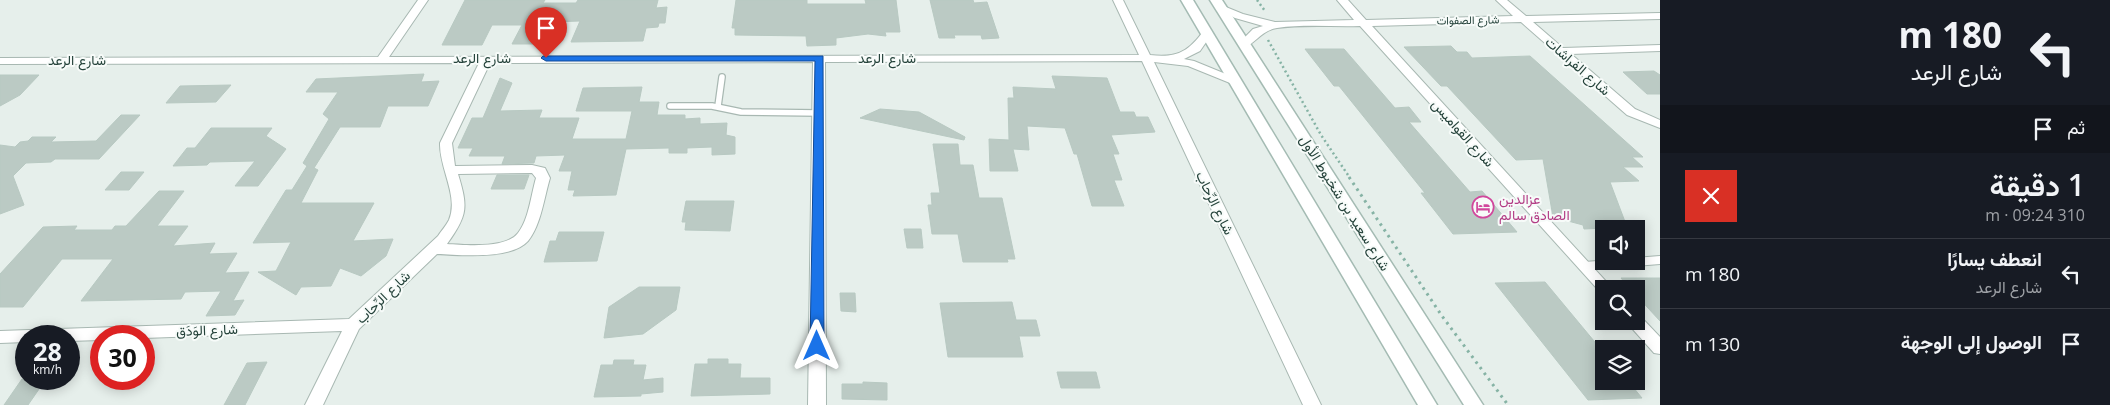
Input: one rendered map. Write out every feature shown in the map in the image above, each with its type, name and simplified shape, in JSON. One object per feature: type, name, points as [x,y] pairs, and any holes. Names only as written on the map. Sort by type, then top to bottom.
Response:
[{"type":"main road","points":[[1186,0],[1428,405]]},
{"type":"main road","name":"شارع سعيد بن شخبوط الأول","points":[[1218,4],[1474,405]]},
{"type":"street","points":[[382,59],[423,0]]},
{"type":"street","name":"شارع الرِّحاب","points":[[1118,0],[1312,405]]},
{"type":"street","name":"شارع القواميس","points":[[1342,0],[1598,280]]},
{"type":"street","name":"شارع الفراشات","points":[[1501,0],[1631,112],[1660,124]]},
{"type":"street","name":"شارع الصفوات","points":[[1218,4],[1250,19],[1276,25],[1660,16]]},
{"type":"street","name":"شارع الصفوات","points":[[1244,44],[1257,31],[1276,25]]},
{"type":"street","name":"شارع الرعد","points":[[1174,59],[1196,49],[1206,35]]},
{"type":"street","points":[[1560,50],[1660,48]]},
{"type":"street","name":"شارع الرعد","points":[[0,61],[487,58],[1145,58],[1174,59],[1205,68],[1234,81]]},
{"type":"street","name":"شارع الرِّحاب","points":[[314,405],[354,325],[433,249],[450,230],[458,210],[458,190],[446,156],[446,144],[487,58]]},
{"type":"street","points":[[816,405],[820,58]]},
{"type":"street","points":[[433,249],[503,248],[517,243],[524,235],[543,178],[540,171],[532,168],[451,170]]},
{"type":"street","name":"شارع الوَدَق","points":[[0,337],[354,325]]},
{"type":"street","points":[[1643,330],[1660,348]]},
{"type":"lane","points":[[718,106],[722,77]]},
{"type":"lane","points":[[670,106],[718,106],[741,112],[819,113]]},
{"type":"lane","points":[[1585,266],[1660,260]]},
{"type":"path","points":[[1257,0],[1280,31],[1268,37],[1269,44],[1321,135],[1442,316],[1508,405]]},
{"type":"building","points":[[465,0],[545,0],[543,3],[576,3],[578,0],[658,0],[656,8],[667,7],[665,23],[659,23],[658,27],[646,28],[643,41],[571,42],[580,21],[552,22],[542,44],[512,44],[522,25],[492,25],[482,45],[442,45]]},
{"type":"building","points":[[736,0],[807,0],[807,4],[866,4],[865,0],[896,0],[900,32],[885,32],[886,36],[868,34],[836,38],[836,45],[807,46],[806,36],[735,35],[735,28],[732,28]]},
{"type":"building","points":[[930,0],[973,0],[974,3],[987,2],[999,38],[982,39],[981,35],[954,35],[955,38],[939,38]]},
{"type":"building","points":[[1451,46],[1457,52],[1467,52],[1472,58],[1530,56],[1643,157],[1632,157],[1643,167],[1623,167],[1639,181],[1610,182],[1624,220],[1595,220],[1595,228],[1584,229],[1583,225],[1553,217],[1543,159],[1516,160],[1447,86],[1441,86],[1404,47]]},
{"type":"building","points":[[1305,49],[1344,49],[1395,108],[1409,107],[1421,122],[1409,122],[1470,192],[1482,191],[1517,232],[1453,234],[1421,193],[1425,193],[1339,86],[1334,86]]},
{"type":"building","points":[[1654,71],[1660,75],[1660,94],[1647,94],[1623,72]]},
{"type":"building","points":[[424,74],[421,82],[439,81],[428,106],[388,106],[380,127],[340,127],[314,168],[318,170],[301,203],[374,203],[353,241],[393,239],[386,256],[361,276],[340,268],[331,286],[301,287],[296,295],[258,272],[276,271],[291,242],[253,243],[286,190],[292,190],[307,166],[303,163],[329,119],[323,114],[338,92],[306,92],[316,79]]},
{"type":"building","points":[[0,75],[39,75],[20,95],[0,106]]},
{"type":"building","points":[[1052,76],[1107,78],[1120,112],[1134,112],[1136,117],[1148,117],[1155,132],[1111,135],[1119,154],[1113,154],[1122,180],[1114,180],[1124,206],[1092,206],[1077,154],[1074,154],[1065,128],[1027,126],[1029,150],[1013,149],[1018,171],[990,171],[989,139],[1009,140],[1008,98],[1014,98],[1013,87],[1056,89]]},
{"type":"building","points":[[500,78],[512,83],[500,111],[542,110],[539,118],[579,118],[572,139],[626,139],[632,111],[576,111],[583,88],[642,87],[639,102],[659,102],[657,115],[685,115],[685,119],[700,118],[700,124],[727,123],[726,135],[735,137],[735,154],[712,155],[712,147],[687,148],[687,153],[669,153],[669,148],[626,149],[616,195],[573,196],[575,190],[568,190],[572,171],[559,171],[565,155],[536,156],[534,163],[502,164],[505,156],[469,156],[473,148],[458,148],[472,118],[483,118]]},
{"type":"building","points":[[231,85],[216,102],[166,103],[180,86]]},
{"type":"building","points":[[880,109],[919,112],[965,137],[964,140],[860,118]]},
{"type":"building","points":[[121,115],[140,115],[99,159],[55,159],[51,162],[26,163],[13,176],[24,205],[0,214],[0,145],[15,147],[20,142],[28,141],[32,137],[56,137],[51,142],[96,141]]},
{"type":"building","points":[[211,128],[272,128],[266,136],[286,149],[258,186],[235,186],[255,161],[210,162],[207,165],[173,166],[187,148],[195,148]]},
{"type":"building","points":[[933,144],[958,144],[960,165],[973,165],[979,198],[1002,198],[1015,259],[1007,259],[1008,262],[963,262],[958,234],[932,234],[928,205],[932,205],[931,193],[940,193]]},
{"type":"building","points":[[121,172],[144,172],[129,190],[105,190]]},
{"type":"building","points":[[497,175],[529,175],[524,189],[491,189]]},
{"type":"building","points":[[159,191],[184,191],[157,226],[188,226],[173,246],[215,243],[209,254],[237,253],[225,273],[249,272],[233,301],[244,300],[235,315],[206,316],[221,291],[185,292],[181,299],[81,301],[113,259],[62,259],[23,307],[0,307],[0,274],[43,227],[77,226],[74,230],[112,230],[115,226],[126,226]]},
{"type":"building","points":[[686,201],[734,201],[730,231],[685,230],[686,222],[682,222]]},
{"type":"building","points":[[904,229],[921,229],[923,248],[907,248]]},
{"type":"building","points":[[559,232],[604,232],[597,261],[544,262],[550,241],[556,241]]},
{"type":"building","points":[[1621,278],[1660,278],[1660,321],[1645,305],[1645,280],[1623,280]]},
{"type":"building","points":[[1545,282],[1595,342],[1595,390],[1635,390],[1642,398],[1588,400],[1495,283]]},
{"type":"building","points":[[639,287],[680,287],[676,310],[643,334],[604,338],[609,307]]},
{"type":"building","points":[[840,293],[855,293],[856,312],[841,311]]},
{"type":"building","points":[[1012,302],[1016,320],[1036,320],[1040,336],[1019,336],[1023,357],[948,357],[940,303]]},
{"type":"building","points":[[708,359],[728,359],[728,364],[741,364],[740,378],[770,378],[770,394],[691,396],[695,364],[708,364]]},
{"type":"building","points":[[614,360],[634,360],[633,365],[646,365],[643,380],[663,378],[663,392],[641,394],[641,396],[594,397],[601,365],[613,365]]},
{"type":"building","points":[[267,362],[245,405],[224,405],[247,363]]},
{"type":"building","points":[[1057,372],[1096,372],[1100,388],[1061,388]]},
{"type":"building","points":[[863,382],[887,383],[887,400],[842,399],[842,384],[863,384]]},
{"type":"building","points":[[15,389],[38,390],[28,405],[4,405]]},
{"type":"place","name":"عزالدين الصادق سالم","points":[[1483,207]]},
{"type":"route","points":[[546,58],[820,58],[817,346]]}]
